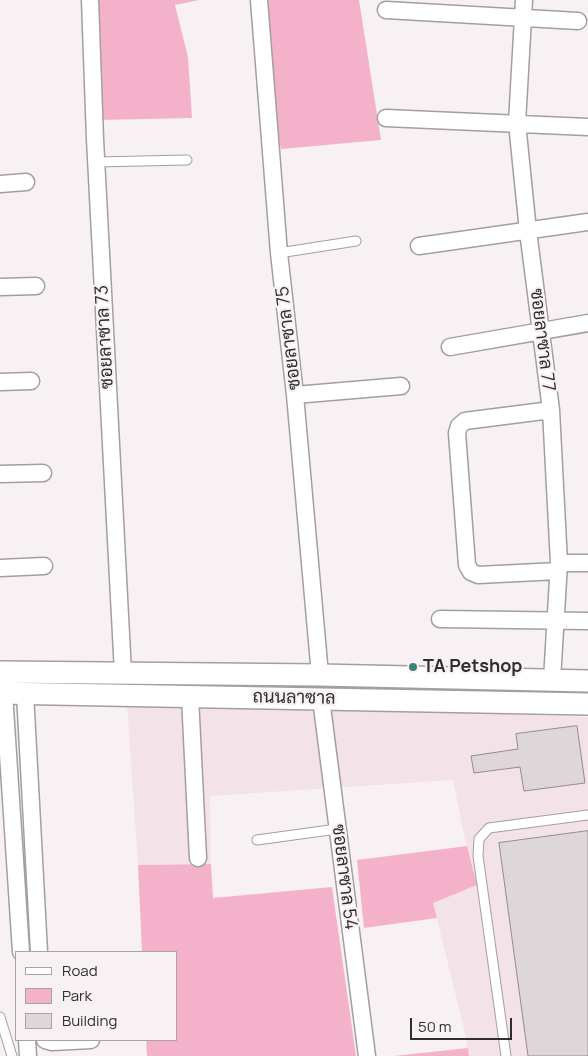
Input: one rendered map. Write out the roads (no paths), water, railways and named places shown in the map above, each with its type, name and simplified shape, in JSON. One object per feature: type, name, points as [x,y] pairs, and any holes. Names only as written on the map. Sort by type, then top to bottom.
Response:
[{"type":"street","name":"ซอยลาซาล 73","points":[[90,0],[96,162],[123,673]]},
{"type":"street","name":"ซอยลาซาล 75","points":[[259,0],[279,254],[295,395],[320,675]]},
{"type":"street","name":"ซอยลาซาล 77","points":[[524,0],[518,123],[528,231],[551,410],[558,567],[552,680]]},
{"type":"street","points":[[386,10],[578,21]]},
{"type":"street","points":[[386,118],[588,127]]},
{"type":"street","points":[[0,184],[26,182]]},
{"type":"street","points":[[419,246],[588,222]]},
{"type":"street","points":[[0,286],[36,286]]},
{"type":"street","points":[[450,348],[588,323]]},
{"type":"street","points":[[0,382],[31,381]]},
{"type":"street","points":[[295,395],[401,386]]},
{"type":"street","points":[[551,410],[465,422],[459,426],[457,433],[467,565],[471,572],[478,576],[588,563]]},
{"type":"street","points":[[0,474],[43,473]]},
{"type":"street","points":[[0,568],[44,566]]},
{"type":"street","points":[[440,619],[588,621]]},
{"type":"street","name":"ถนนลาซาล","points":[[0,672],[320,675],[588,681]]},
{"type":"street","points":[[9,691],[40,672]]},
{"type":"street","points":[[40,672],[40,680],[42,684],[47,686],[87,686],[124,690],[137,696]]},
{"type":"street","points":[[408,677],[424,685],[587,700]]},
{"type":"street","points":[[9,691],[21,951]]},
{"type":"street","points":[[9,691],[39,951]]},
{"type":"street","name":"ถนนลาซาล","points":[[9,691],[137,696],[321,699],[587,700]]},
{"type":"street","points":[[190,696],[198,858]]},
{"type":"street","name":"ซอยลาซาล 54","points":[[321,699],[367,1056]]},
{"type":"street","points":[[27,1041],[28,1056]]},
{"type":"street","points":[[48,1041],[72,1041]]},
{"type":"lane","points":[[96,162],[187,160]]},
{"type":"lane","points":[[279,254],[356,241]]},
{"type":"lane","points":[[506,1056],[478,856],[479,839],[489,828],[588,814]]},
{"type":"lane","points":[[257,840],[337,829]]},
{"type":"lane","points":[[0,1017],[12,1056]]},
{"type":"place","name":"TA Petshop","points":[[413,667]]}]
